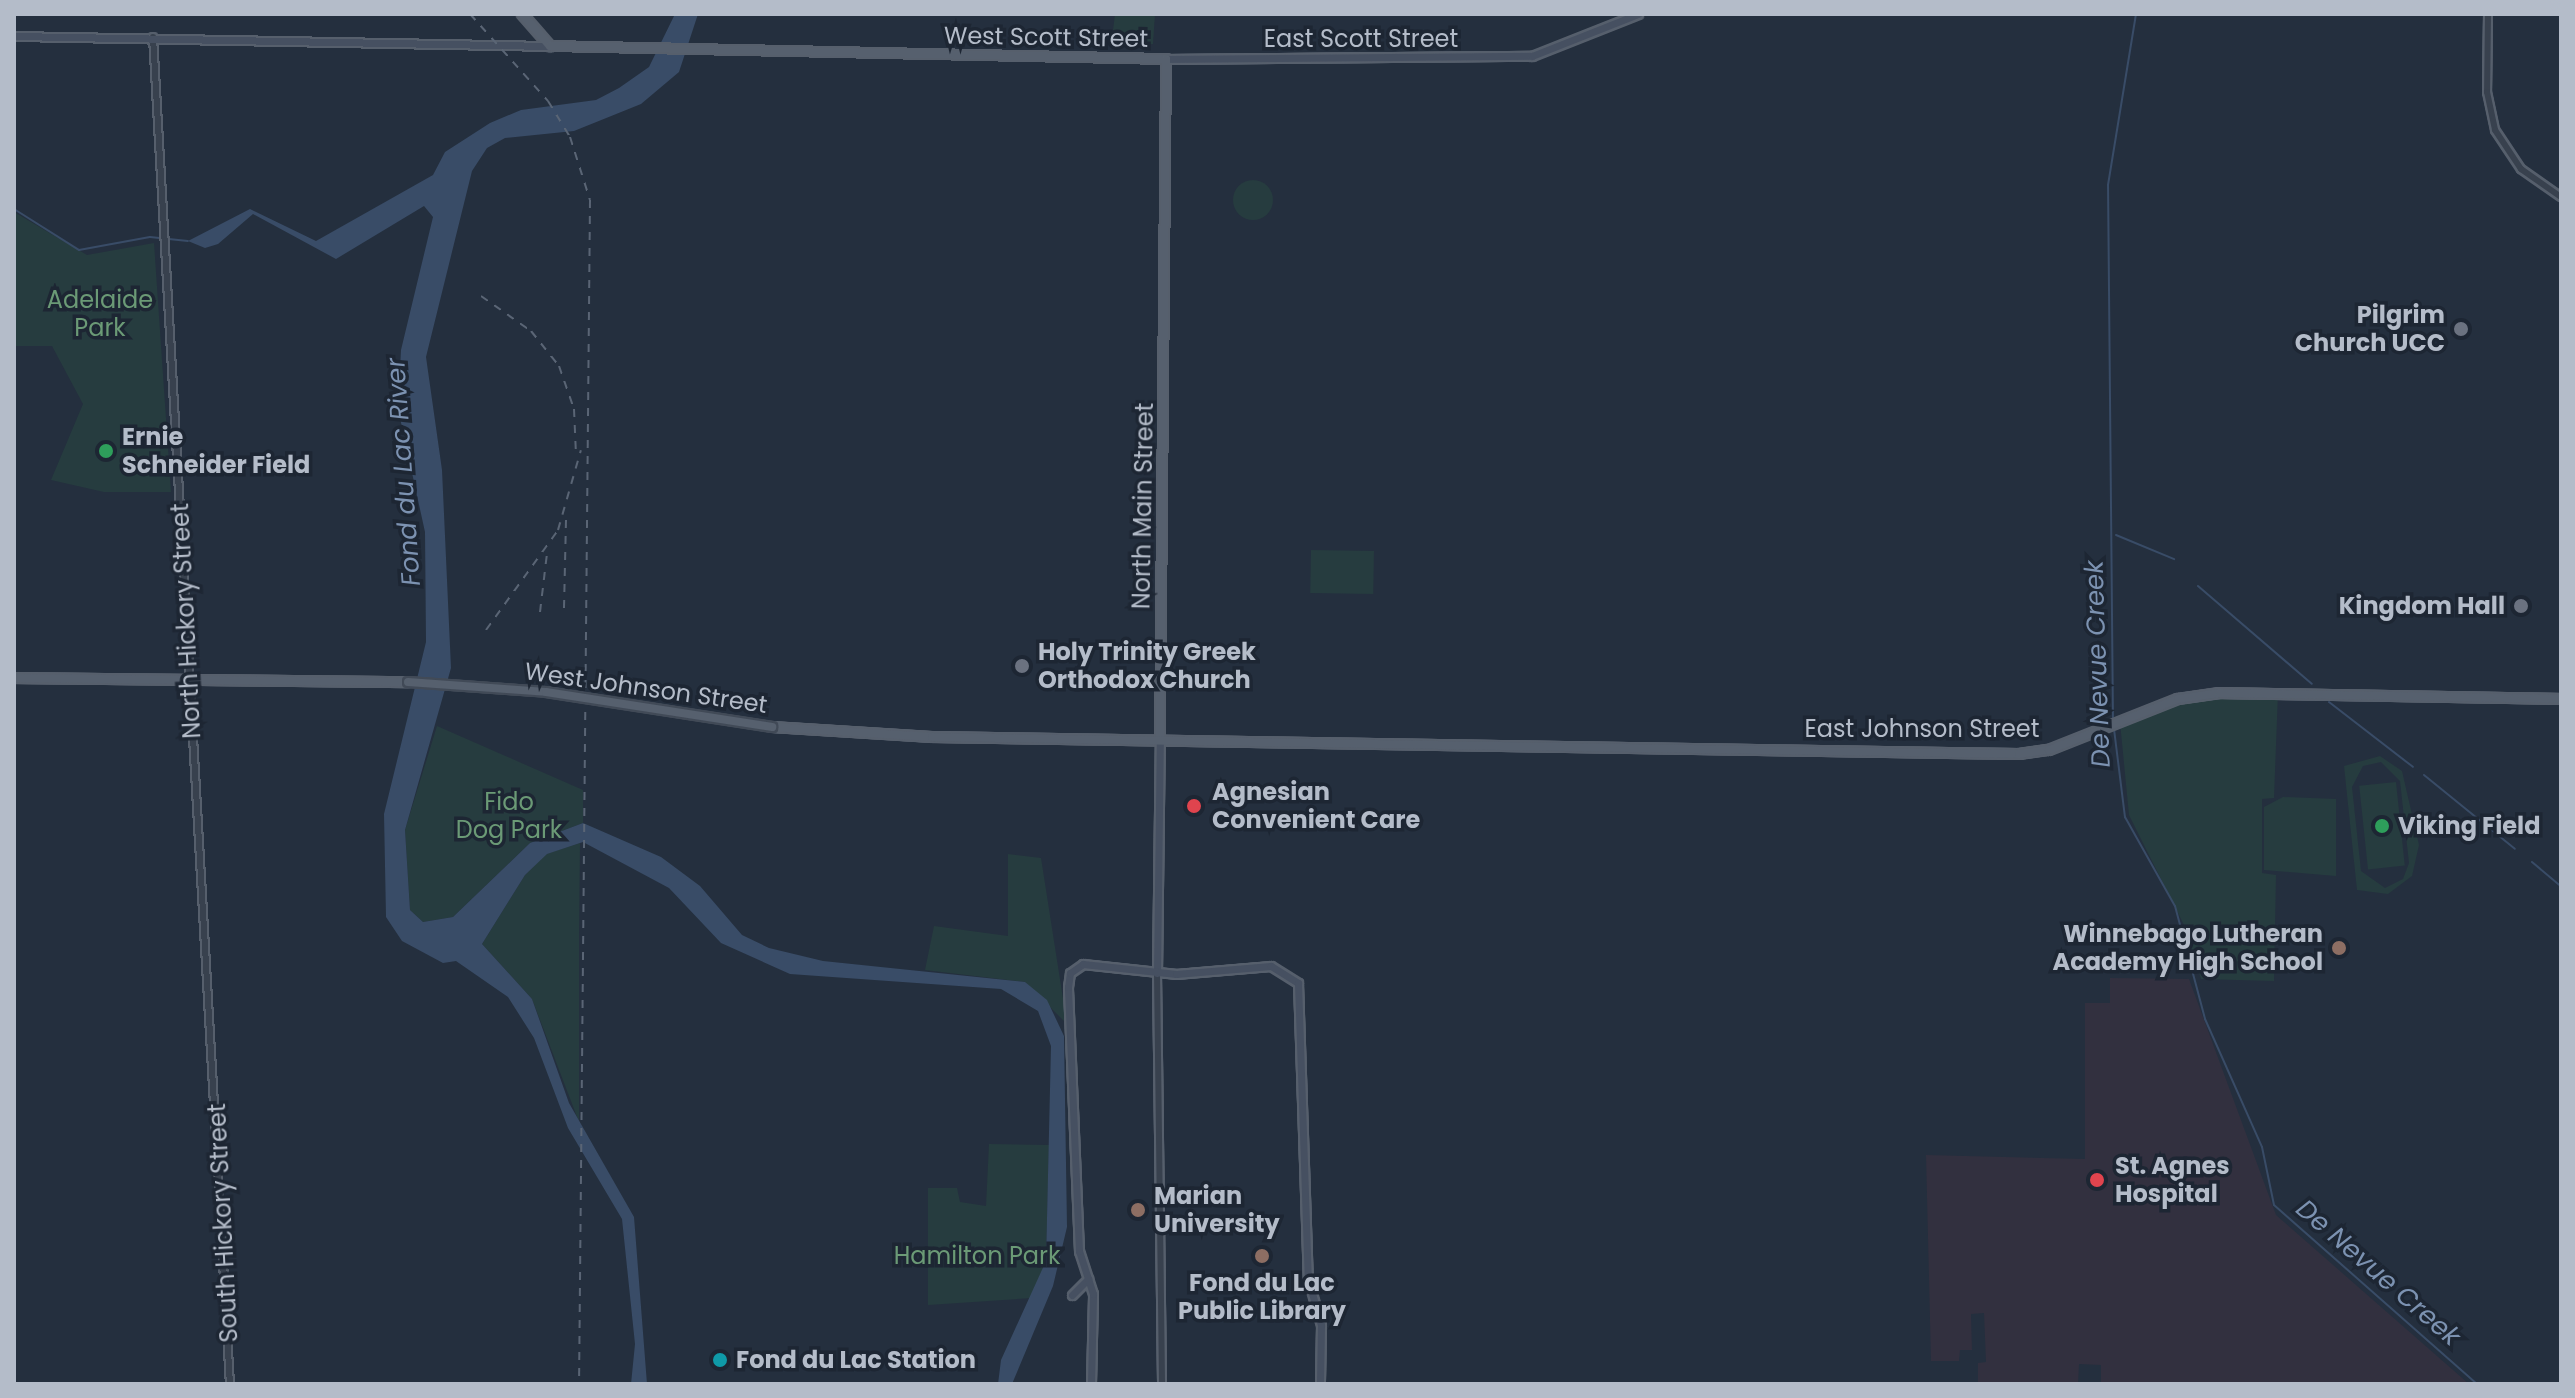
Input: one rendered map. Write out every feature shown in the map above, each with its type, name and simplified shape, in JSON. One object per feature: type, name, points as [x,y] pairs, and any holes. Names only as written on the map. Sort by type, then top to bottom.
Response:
[{"type":"main road","points":[[522,14],[550,46]]},
{"type":"main road","name":"East Scott Street","points":[[1166,59],[1510,58],[1555,50],[1638,14]]},
{"type":"main road","name":"West Scott Street","points":[[14,36],[1166,59]]},
{"type":"main road","name":"North Main Street","points":[[1157,973],[1166,59]]},
{"type":"main road","name":"West Johnson Street","points":[[14,678],[408,682],[546,692],[772,727],[1272,743]]},
{"type":"main road","name":"East Johnson Street","points":[[1272,743],[2019,754],[2103,729],[2178,699],[2220,693],[2561,699]]},
{"type":"main road","points":[[1123,967],[1157,957],[1176,974]]},
{"type":"main road","points":[[1091,1384],[1088,1276],[1079,1251],[1077,1145],[1068,987],[1070,973],[1083,964],[1176,974],[1271,966],[1293,976],[1300,993],[1308,1279],[1321,1325],[1320,1384]]},
{"type":"main road","points":[[1072,1295],[1088,1276]]},
{"type":"street","points":[[2488,14],[2486,69],[2490,112],[2503,147],[2529,176],[2561,197]]},
{"type":"street","name":"North Hickory Street","points":[[153,37],[161,232],[214,1062]]},
{"type":"street","name":"North Main Street","points":[[1157,973],[1162,1384]]},
{"type":"street","name":"South Hickory Street","points":[[214,1062],[230,1384]]},
{"type":"shaded area","name":"St. Agnes Hospital","points":[[2110,978],[2189,979],[2276,1215],[2469,1384],[2101,1384],[2101,1365],[2079,1364],[2078,1384],[1978,1384],[1978,1363],[1986,1362],[1984,1313],[1971,1314],[1972,1350],[1960,1350],[1959,1361],[1931,1361],[1926,1155],[2085,1159],[2085,1003],[2110,1003]]},
{"type":"green space","points":[[1115,14],[1155,14],[1153,44],[1111,47]]},
{"type":"green space","points":[[1253,180],[1267,186],[1273,200],[1267,214],[1253,220],[1239,214],[1233,200],[1239,186]]},
{"type":"green space","name":"Adelaide Park","points":[[14,212],[87,255],[154,243],[171,492],[104,492],[51,480],[83,404],[52,346],[14,346]]},
{"type":"green space","points":[[1311,550],[1374,551],[1373,594],[1310,593]]},
{"type":"green space","points":[[2278,693],[2274,798],[2262,799],[2262,873],[2276,875],[2274,981],[2201,979],[2184,925],[2129,815],[2120,722],[2178,699]]},
{"type":"green space","name":"Fido Dog Park","points":[[437,726],[583,790],[583,823],[530,843],[453,917],[423,922],[410,910],[405,830]]},
{"type":"green space","points":[[2380,756],[2402,771],[2419,845],[2412,876],[2388,894],[2357,890],[2344,766]],"holes":[[[2381,762],[2400,781],[2409,863],[2403,879],[2385,888],[2361,871],[2352,787],[2363,766]]]},
{"type":"green space","name":"Viking Field","points":[[2396,782],[2405,866],[2368,869],[2359,786]]},
{"type":"green space","points":[[2283,797],[2336,799],[2336,876],[2264,870],[2264,807]]},
{"type":"green space","points":[[580,843],[579,1122],[532,999],[482,944],[525,875],[546,854]]},
{"type":"green space","points":[[1008,854],[1041,858],[1067,1024],[1025,982],[925,970],[934,926],[1008,936]]},
{"type":"green space","name":"Hamilton Park","points":[[989,1144],[1049,1145],[1046,1261],[1037,1290],[1032,1298],[928,1305],[928,1188],[957,1188],[960,1202],[986,1206]]},
{"type":"water","points":[[675,14],[698,14],[679,72],[641,104],[574,131],[505,138],[487,148],[472,171],[426,357],[442,470],[451,668],[405,830],[410,910],[423,922],[453,917],[530,843],[583,823],[661,857],[700,886],[742,935],[769,948],[823,961],[1025,982],[1047,1000],[1064,1036],[1067,1227],[1053,1286],[1012,1384],[998,1384],[1001,1360],[1046,1261],[1051,1046],[1038,1011],[1001,989],[790,974],[721,943],[669,888],[583,842],[547,854],[525,875],[482,944],[532,999],[569,1103],[634,1217],[647,1384],[631,1384],[635,1344],[622,1219],[568,1128],[534,1038],[508,997],[456,961],[443,963],[402,941],[386,917],[384,814],[426,642],[425,532],[398,409],[401,350],[433,217],[424,206],[336,259],[253,214],[218,244],[205,248],[188,241],[250,209],[316,241],[433,175],[445,152],[490,123],[521,110],[596,100],[619,88],[649,67]]},
{"type":"waterway","name":"De Nevue Creek","points":[[2113,722],[2108,185],[2136,14]]},
{"type":"waterway","points":[[14,209],[79,250],[150,237],[188,241]]},
{"type":"waterway","points":[[2116,535],[2174,559]]},
{"type":"waterway","points":[[2198,586],[2312,684]]},
{"type":"waterway","points":[[2329,702],[2413,767]]},
{"type":"waterway","name":"De Nevue Creek","points":[[2114,729],[2125,817],[2175,906],[2205,1019],[2262,1147],[2274,1205],[2477,1384]]},
{"type":"waterway","points":[[2424,775],[2515,849]]},
{"type":"waterway","points":[[2532,862],[2561,886]]},
{"type":"railway","points":[[470,14],[548,101],[570,137],[590,200],[579,1384]]},
{"type":"railway","points":[[481,296],[531,331],[559,366],[574,409],[576,455]]},
{"type":"railway","points":[[486,630],[558,530],[581,450]]},
{"type":"railway","points":[[564,608],[566,519]]},
{"type":"railway","points":[[540,612],[547,553]]},
{"type":"place","name":"Pilgrim Church UCC","points":[[2461,329]]},
{"type":"place","name":"Ernie Schneider Field","points":[[106,451]]},
{"type":"place","name":"Kingdom Hall","points":[[2521,606]]},
{"type":"place","name":"Holy Trinity Greek Orthodox Church","points":[[1022,666]]},
{"type":"place","name":"Agnesian Convenient Care","points":[[1194,806]]},
{"type":"place","name":"Viking Field","points":[[2382,826]]},
{"type":"place","name":"Winnebago Lutheran Academy High School","points":[[2339,948]]},
{"type":"place","name":"St. Agnes Hospital","points":[[2097,1180]]},
{"type":"place","name":"Marian University","points":[[1138,1210]]},
{"type":"place","name":"Fond du Lac Public Library","points":[[1262,1256]]},
{"type":"place","name":"Fond du Lac Station","points":[[720,1360]]},
{"type":"water label","name":"Fond du Lac River","points":[[404,472]]}]
